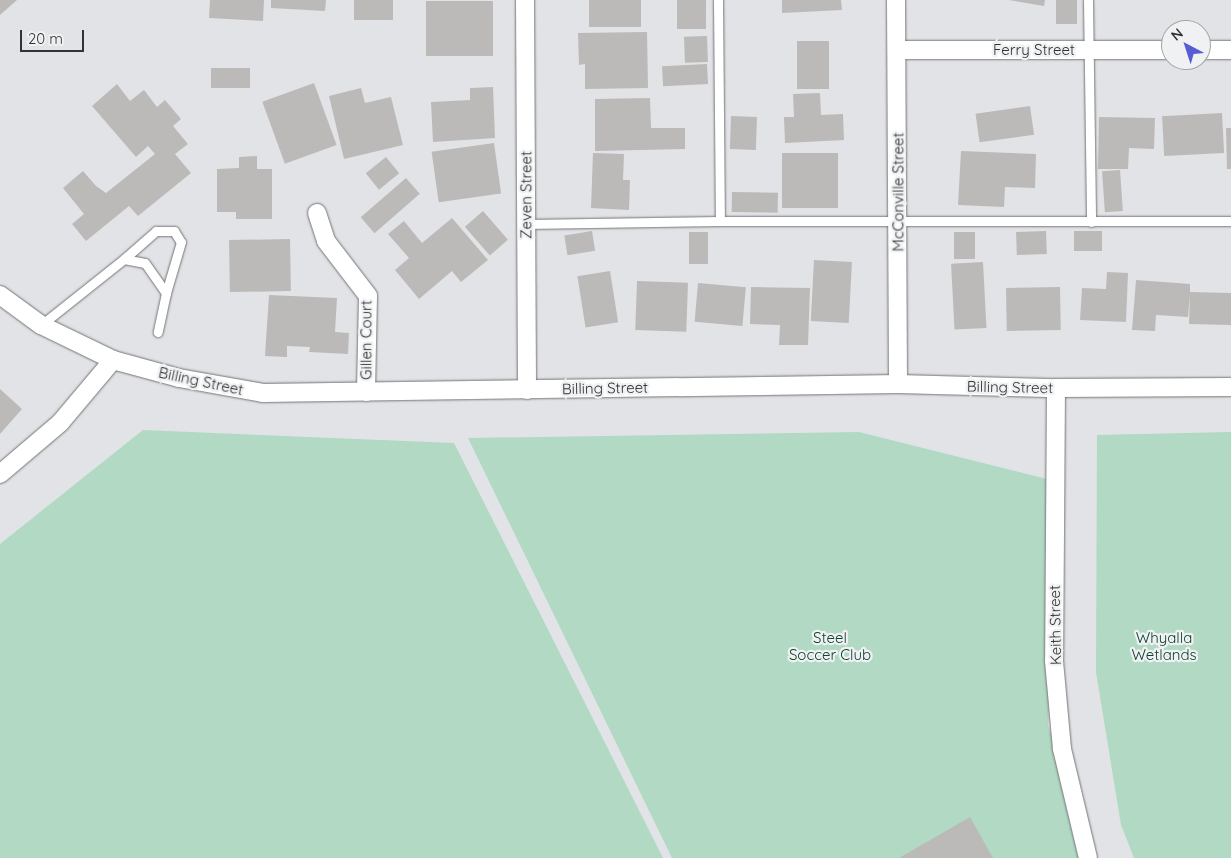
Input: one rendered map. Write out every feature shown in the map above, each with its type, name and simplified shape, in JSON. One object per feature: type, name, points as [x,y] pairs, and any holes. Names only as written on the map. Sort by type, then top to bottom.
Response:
[{"type":"street","name":"Zeven Street","points":[[525,0],[528,390]]},
{"type":"street","name":"McConville Street","points":[[896,0],[898,384]]},
{"type":"street","name":"Ferry Street","points":[[897,50],[1161,50]]},
{"type":"street","points":[[1211,50],[1231,50]]},
{"type":"street","name":"Gillen Court","points":[[317,213],[326,242],[368,296],[366,392]]},
{"type":"street","name":"Billing Street","points":[[0,295],[41,325],[113,360],[179,378],[263,393],[898,384],[1056,388],[1231,387]]},
{"type":"street","points":[[0,474],[60,423],[113,360]]},
{"type":"street","name":"Keith Street","points":[[1056,388],[1054,661],[1062,749],[1088,858]]},
{"type":"lane","points":[[718,0],[720,221]]},
{"type":"lane","points":[[1088,0],[1091,222]]},
{"type":"lane","points":[[526,224],[720,221],[1231,221]]},
{"type":"lane","points":[[41,325],[156,231],[174,231],[181,242],[166,293],[158,332]]},
{"type":"lane","points":[[124,259],[145,263],[166,293]]},
{"type":"green space","points":[[143,430],[454,443],[663,858],[0,858],[0,544]]},
{"type":"green space","name":"Steel Soccer Club","points":[[859,432],[1055,481],[1048,725],[1093,858],[672,858],[468,438]]},
{"type":"green space","name":"Whyalla Wetlands","points":[[1231,432],[1231,858],[1134,858],[1121,825],[1096,672],[1097,435]]},
{"type":"building","points":[[0,0],[17,0],[0,15]]},
{"type":"building","points":[[210,0],[264,0],[263,21],[209,18]]},
{"type":"building","points":[[271,0],[326,0],[325,11],[271,8]]},
{"type":"building","points":[[354,0],[393,0],[393,20],[354,20]]},
{"type":"building","points":[[589,0],[641,0],[641,27],[589,27]]},
{"type":"building","points":[[677,0],[706,0],[706,29],[677,29]]},
{"type":"building","points":[[782,0],[841,0],[842,10],[782,13]]},
{"type":"building","points":[[1009,0],[1045,0],[1044,6]]},
{"type":"building","points":[[1056,0],[1077,0],[1077,24],[1056,24]]},
{"type":"building","points":[[426,1],[493,1],[493,56],[426,56]]},
{"type":"building","points":[[647,32],[648,88],[585,89],[585,64],[579,65],[578,33]]},
{"type":"building","points":[[707,36],[708,62],[685,63],[684,37]]},
{"type":"building","points":[[797,41],[829,41],[829,89],[797,89]]},
{"type":"building","points":[[707,64],[708,84],[663,86],[662,66]]},
{"type":"building","points":[[211,68],[250,68],[250,88],[211,88]]},
{"type":"building","points":[[314,83],[337,145],[285,164],[262,102]]},
{"type":"building","points":[[117,84],[130,101],[144,90],[157,107],[165,100],[181,119],[173,126],[188,144],[175,154],[191,173],[138,216],[129,206],[86,241],[72,224],[84,214],[63,188],[83,171],[96,186],[106,193],[155,154],[148,146],[136,157],[92,106]]},
{"type":"building","points":[[493,87],[495,138],[433,142],[431,102],[470,100],[470,88]]},
{"type":"building","points":[[361,88],[365,103],[391,97],[403,145],[344,159],[329,96]]},
{"type":"building","points":[[820,93],[821,115],[843,114],[844,140],[785,143],[784,117],[794,117],[793,94]]},
{"type":"building","points":[[650,98],[651,128],[685,128],[685,149],[595,151],[595,99]]},
{"type":"building","points":[[1030,106],[1034,135],[980,142],[976,114]]},
{"type":"building","points":[[1222,113],[1224,153],[1164,156],[1162,116]]},
{"type":"building","points":[[731,116],[757,117],[756,150],[730,149]]},
{"type":"building","points":[[1099,117],[1155,118],[1154,149],[1129,148],[1128,169],[1098,169]]},
{"type":"building","points":[[1226,128],[1231,128],[1231,169],[1227,169]]},
{"type":"building","points":[[494,143],[501,194],[439,202],[432,152]]},
{"type":"building","points":[[961,151],[1036,154],[1035,188],[1005,187],[1004,207],[958,205]]},
{"type":"building","points":[[593,153],[624,154],[623,180],[630,180],[629,210],[591,208]]},
{"type":"building","points":[[782,153],[838,153],[838,208],[782,208]]},
{"type":"building","points":[[257,156],[257,169],[272,169],[272,219],[236,219],[236,212],[217,212],[217,169],[239,168],[239,157]]},
{"type":"building","points":[[386,157],[399,173],[379,190],[366,173]]},
{"type":"building","points":[[1120,170],[1123,211],[1105,212],[1102,171]]},
{"type":"building","points":[[406,178],[420,194],[374,233],[361,217]]},
{"type":"building","points":[[732,192],[778,193],[778,213],[732,212]]},
{"type":"building","points":[[483,211],[508,240],[490,255],[465,227]]},
{"type":"building","points":[[452,218],[488,260],[461,282],[452,271],[419,299],[395,270],[409,258],[388,234],[404,221],[422,243]]},
{"type":"building","points":[[592,231],[595,251],[567,255],[564,235]]},
{"type":"building","points":[[1046,231],[1047,254],[1017,255],[1016,232]]},
{"type":"building","points":[[1074,231],[1102,231],[1102,251],[1074,251]]},
{"type":"building","points":[[689,232],[708,232],[708,264],[689,264]]},
{"type":"building","points":[[954,232],[975,232],[975,259],[954,259]]},
{"type":"building","points":[[290,239],[291,291],[230,292],[229,240]]},
{"type":"building","points":[[814,260],[852,262],[849,323],[811,321]]},
{"type":"building","points":[[983,262],[986,328],[954,330],[951,264]]},
{"type":"building","points":[[610,271],[618,322],[586,328],[577,276]]},
{"type":"building","points":[[1107,272],[1128,273],[1126,322],[1080,320],[1082,288],[1106,289]]},
{"type":"building","points":[[1136,280],[1190,284],[1190,292],[1231,293],[1231,325],[1189,324],[1190,294],[1188,317],[1156,315],[1155,331],[1132,330]]},
{"type":"building","points":[[637,281],[688,283],[686,332],[635,330]]},
{"type":"building","points":[[698,283],[746,287],[742,326],[695,322]]},
{"type":"building","points":[[751,287],[810,288],[808,345],[779,345],[780,325],[750,324]]},
{"type":"building","points":[[1060,287],[1061,330],[1007,331],[1006,288]]},
{"type":"building","points":[[269,295],[337,298],[335,332],[349,333],[348,354],[309,352],[310,347],[287,346],[287,357],[265,356]]},
{"type":"building","points":[[0,389],[22,409],[0,434]]},
{"type":"building","points":[[970,817],[993,858],[899,858]]}]
